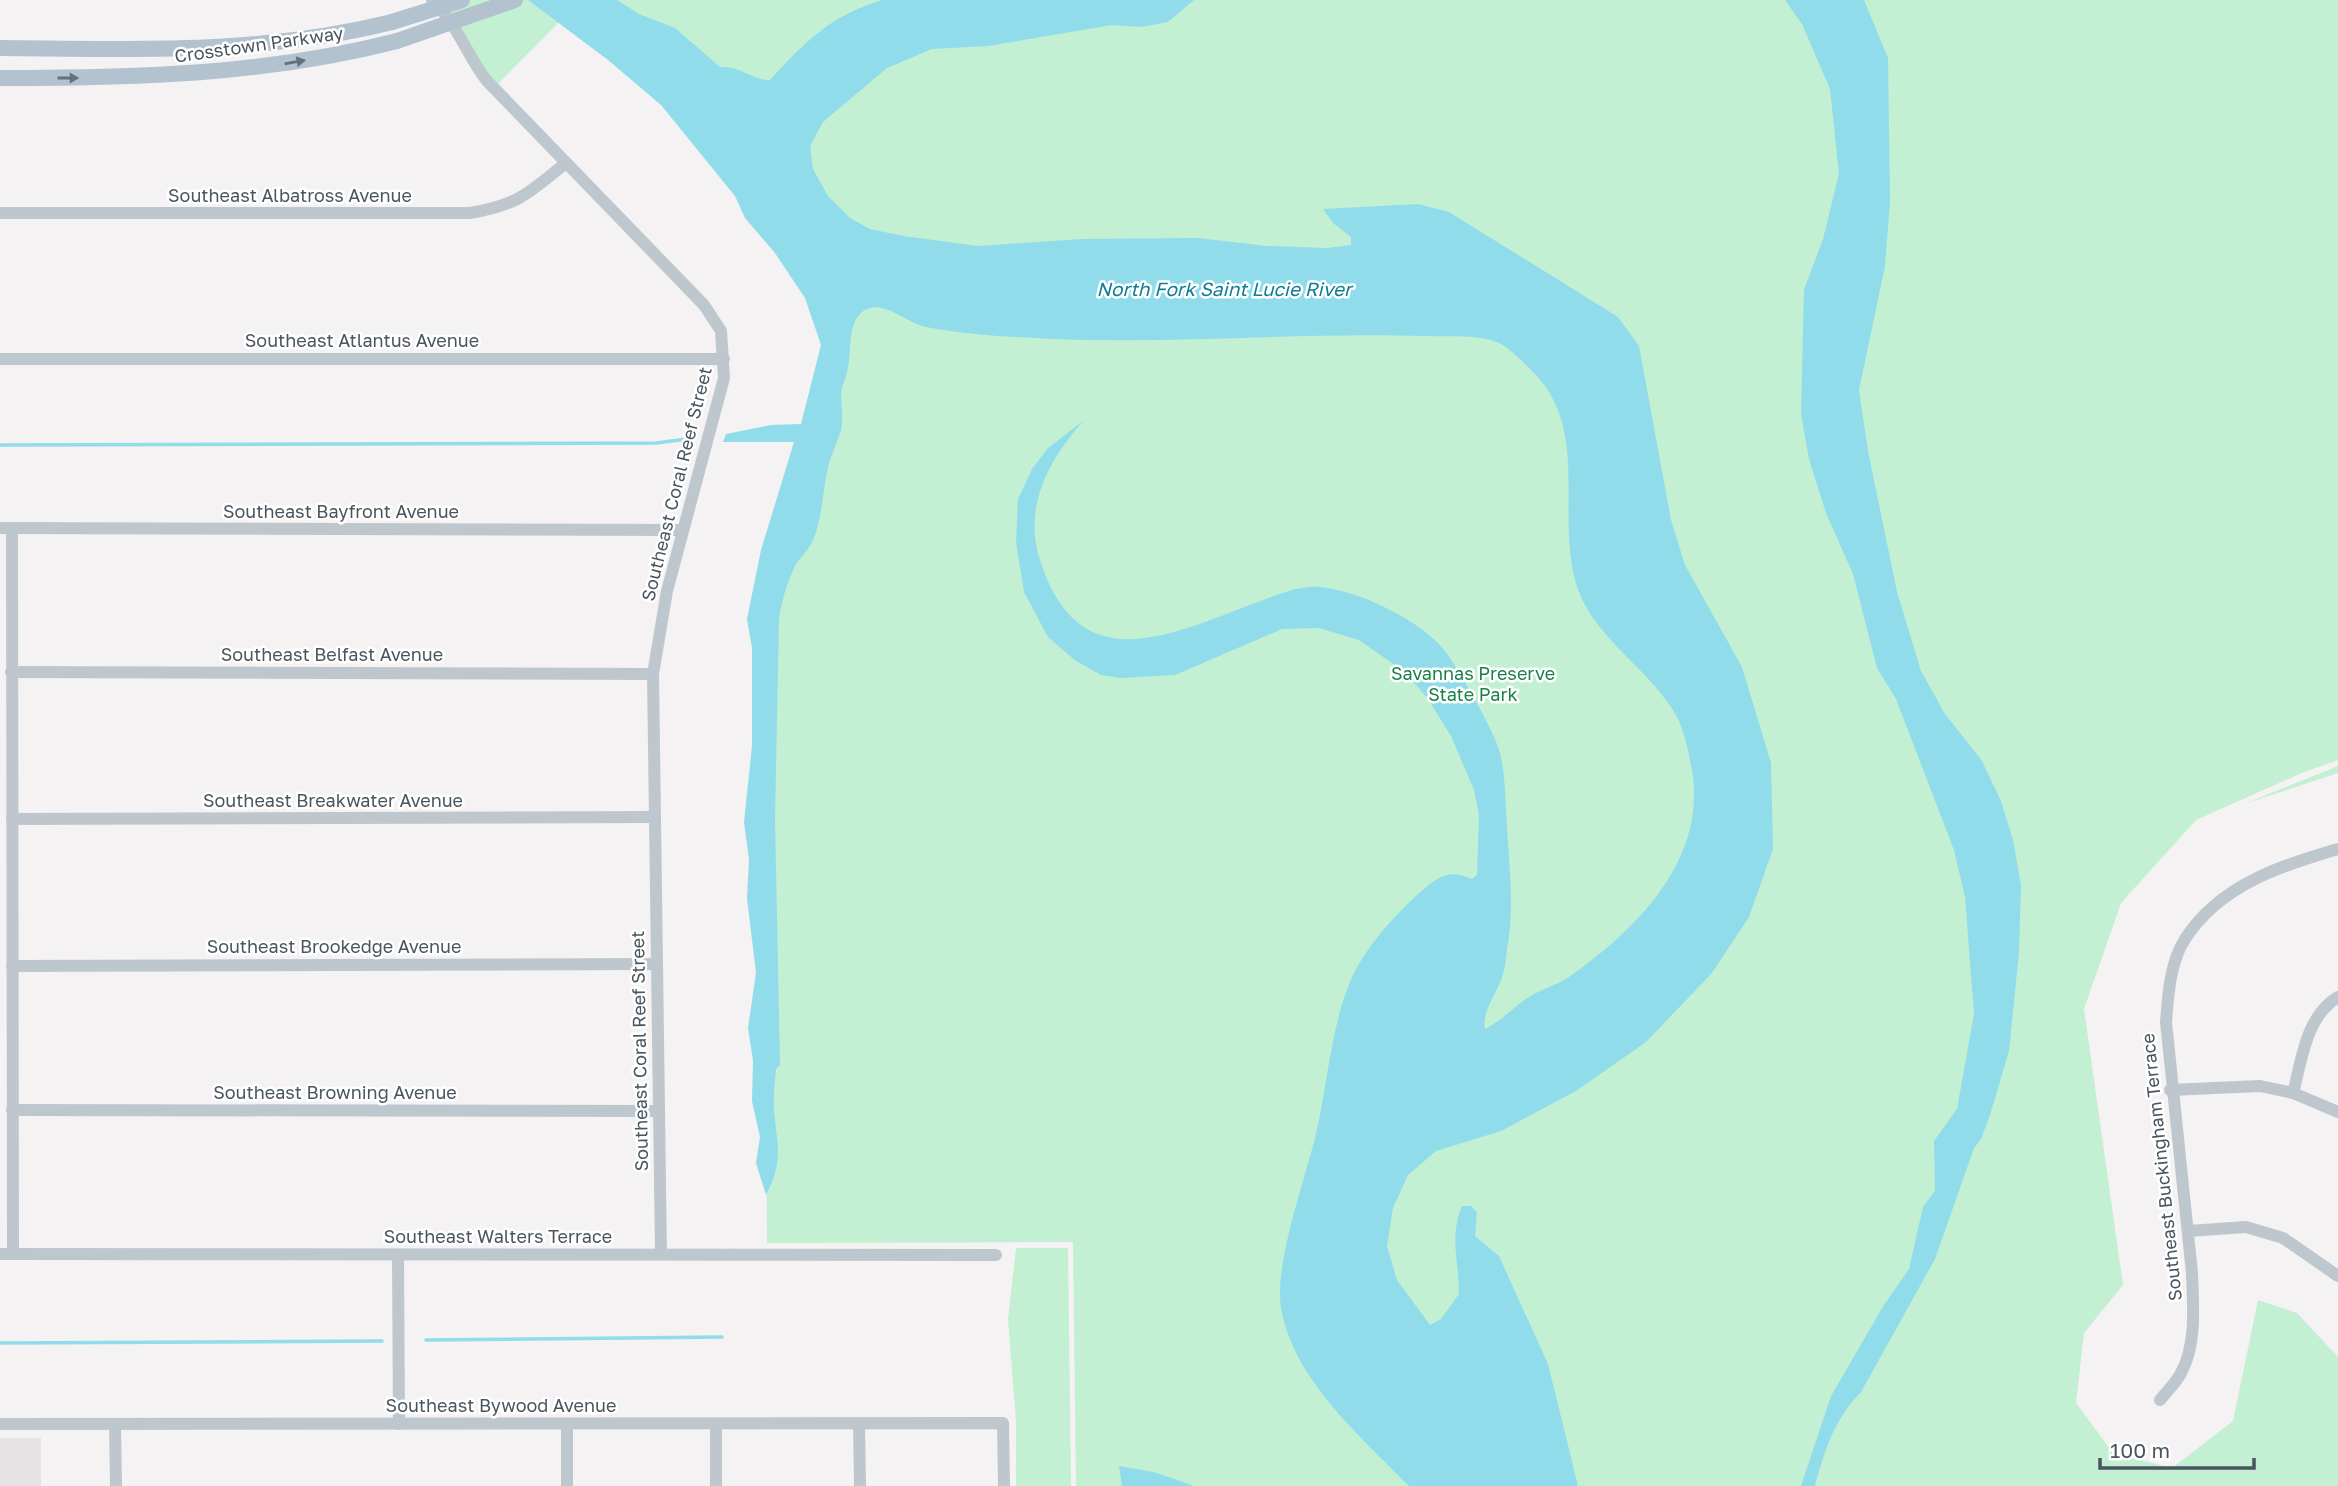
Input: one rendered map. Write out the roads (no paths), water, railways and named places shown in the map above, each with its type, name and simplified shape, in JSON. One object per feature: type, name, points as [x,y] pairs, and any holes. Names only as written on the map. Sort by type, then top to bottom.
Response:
[{"type":"main road","name":"Crosstown Parkway","points":[[0,48],[244,48],[318,39],[392,22],[462,0]]},
{"type":"main road","name":"Crosstown Parkway","points":[[0,78],[133,78],[222,72],[313,59],[397,41],[515,0]]},
{"type":"street","name":"Southeast Coral Reef Street","points":[[432,0],[452,22],[468,54],[487,81],[704,305],[721,331],[724,378],[681,530],[653,674],[653,817],[662,1254]]},
{"type":"street","name":"Southeast Albatross Avenue","points":[[0,213],[470,213],[503,207],[519,200],[566,163]]},
{"type":"street","name":"Southeast Atlantus Avenue","points":[[0,359],[724,359]]},
{"type":"street","name":"Southeast Bayfront Avenue","points":[[6,528],[681,530]]},
{"type":"street","points":[[6,528],[12,819],[12,1110],[7,1254]]},
{"type":"street","name":"Southeast Belfast Avenue","points":[[11,672],[653,674]]},
{"type":"street","name":"Southeast Breakwater Avenue","points":[[12,819],[653,817]]},
{"type":"street","name":"Southeast Buckingham Terrace","points":[[2160,1400],[2181,1373],[2189,1348],[2193,1311],[2188,1231],[2170,1090],[2165,1022],[2170,985],[2183,941],[2206,914],[2238,887],[2277,867],[2338,849]]},
{"type":"street","name":"Southeast Brookedge Avenue","points":[[12,966],[656,964]]},
{"type":"street","points":[[2293,1093],[2309,1031],[2325,1005],[2338,997]]},
{"type":"street","points":[[2170,1090],[2260,1086],[2293,1093],[2338,1112]]},
{"type":"street","name":"Southeast Browning Avenue","points":[[12,1110],[659,1111]]},
{"type":"street","points":[[2188,1231],[2246,1227],[2283,1238],[2338,1276]]},
{"type":"street","name":"Southeast Walters Terrace","points":[[7,1254],[996,1255]]},
{"type":"street","points":[[398,1255],[399,1424]]},
{"type":"street","name":"Southeast Bywood Avenue","points":[[0,1424],[1003,1423],[1004,1486]]},
{"type":"street","points":[[116,1424],[116,1486]]},
{"type":"street","points":[[567,1424],[567,1486]]},
{"type":"street","points":[[859,1424],[860,1486]]},
{"type":"street","points":[[716,1425],[716,1486]]},
{"type":"water","name":"North Fork Saint Lucie River","points":[[528,0],[617,0],[639,14],[675,28],[720,67],[770,80],[820,31],[864,6],[882,0],[1194,0],[1168,22],[1141,27],[1112,25],[988,46],[932,49],[887,68],[823,122],[810,146],[813,169],[828,196],[850,218],[870,229],[978,246],[1082,239],[1198,238],[1267,246],[1327,248],[1351,245],[1351,237],[1333,223],[1323,209],[1418,204],[1449,212],[1618,317],[1639,346],[1671,520],[1685,565],[1742,667],[1771,763],[1773,849],[1749,917],[1712,973],[1646,1042],[1576,1091],[1501,1131],[1436,1151],[1408,1175],[1393,1208],[1387,1246],[1397,1280],[1430,1325],[1441,1319],[1459,1294],[1455,1239],[1462,1206],[1471,1206],[1477,1212],[1475,1236],[1499,1256],[1548,1364],[1578,1486],[1409,1486],[1351,1427],[1314,1383],[1288,1334],[1281,1308],[1280,1290],[1286,1247],[1320,1116],[1337,1022],[1352,978],[1380,933],[1430,884],[1442,876],[1455,874],[1472,879],[1477,875],[1479,815],[1474,790],[1451,736],[1428,699],[1406,673],[1359,640],[1319,628],[1282,629],[1175,675],[1121,678],[1101,675],[1076,661],[1048,637],[1024,592],[1016,542],[1018,499],[1032,469],[1048,448],[1083,421],[1059,452],[1050,469],[1037,503],[1035,522],[1040,560],[1057,598],[1078,623],[1103,636],[1131,639],[1161,635],[1289,591],[1320,587],[1353,594],[1388,609],[1421,628],[1445,651],[1484,717],[1497,744],[1503,771],[1511,919],[1503,972],[1487,1010],[1485,1029],[1529,997],[1569,977],[1619,937],[1642,914],[1662,889],[1678,862],[1689,834],[1694,803],[1692,770],[1677,717],[1661,693],[1592,617],[1575,580],[1570,552],[1566,440],[1559,414],[1547,389],[1527,366],[1499,343],[1473,337],[1333,335],[1147,340],[1053,339],[973,334],[926,327],[882,308],[874,307],[860,314],[851,335],[849,360],[841,393],[842,425],[829,464],[818,525],[811,544],[792,572],[779,618],[775,819],[780,1065],[776,1069],[774,1099],[777,1162],[766,1195],[756,1163],[760,1137],[752,1101],[753,1061],[748,1028],[756,973],[747,898],[749,860],[744,822],[752,746],[752,648],[747,619],[761,550],[794,442],[723,442],[726,434],[771,425],[801,424],[821,345],[805,298],[775,253],[745,218],[735,196],[661,105],[608,60]]},
{"type":"water","points":[[1785,0],[1864,0],[1888,58],[1890,201],[1885,266],[1859,390],[1868,451],[1897,592],[1921,671],[1945,714],[1982,761],[2001,801],[2013,840],[2021,885],[2019,952],[2009,1051],[1990,1115],[1981,1139],[1974,1148],[1935,1259],[1861,1392],[1837,1424],[1815,1486],[1801,1486],[1831,1396],[1884,1305],[1909,1269],[1923,1207],[1935,1191],[1934,1141],[1957,1109],[1974,1014],[1965,897],[1954,850],[1896,699],[1877,668],[1853,574],[1826,513],[1809,459],[1801,414],[1804,290],[1823,239],[1839,174],[1830,89],[1802,24]]},
{"type":"water","points":[[1119,1466],[1154,1472],[1194,1486],[1122,1486]]},
{"type":"waterway","points":[[0,445],[656,443],[687,439]]},
{"type":"waterway","points":[[426,1340],[722,1337]]},
{"type":"waterway","points":[[0,1343],[382,1341]]},
{"type":"park label","name":"Savannas Preserve State Park","points":[[1473,684]]}]
